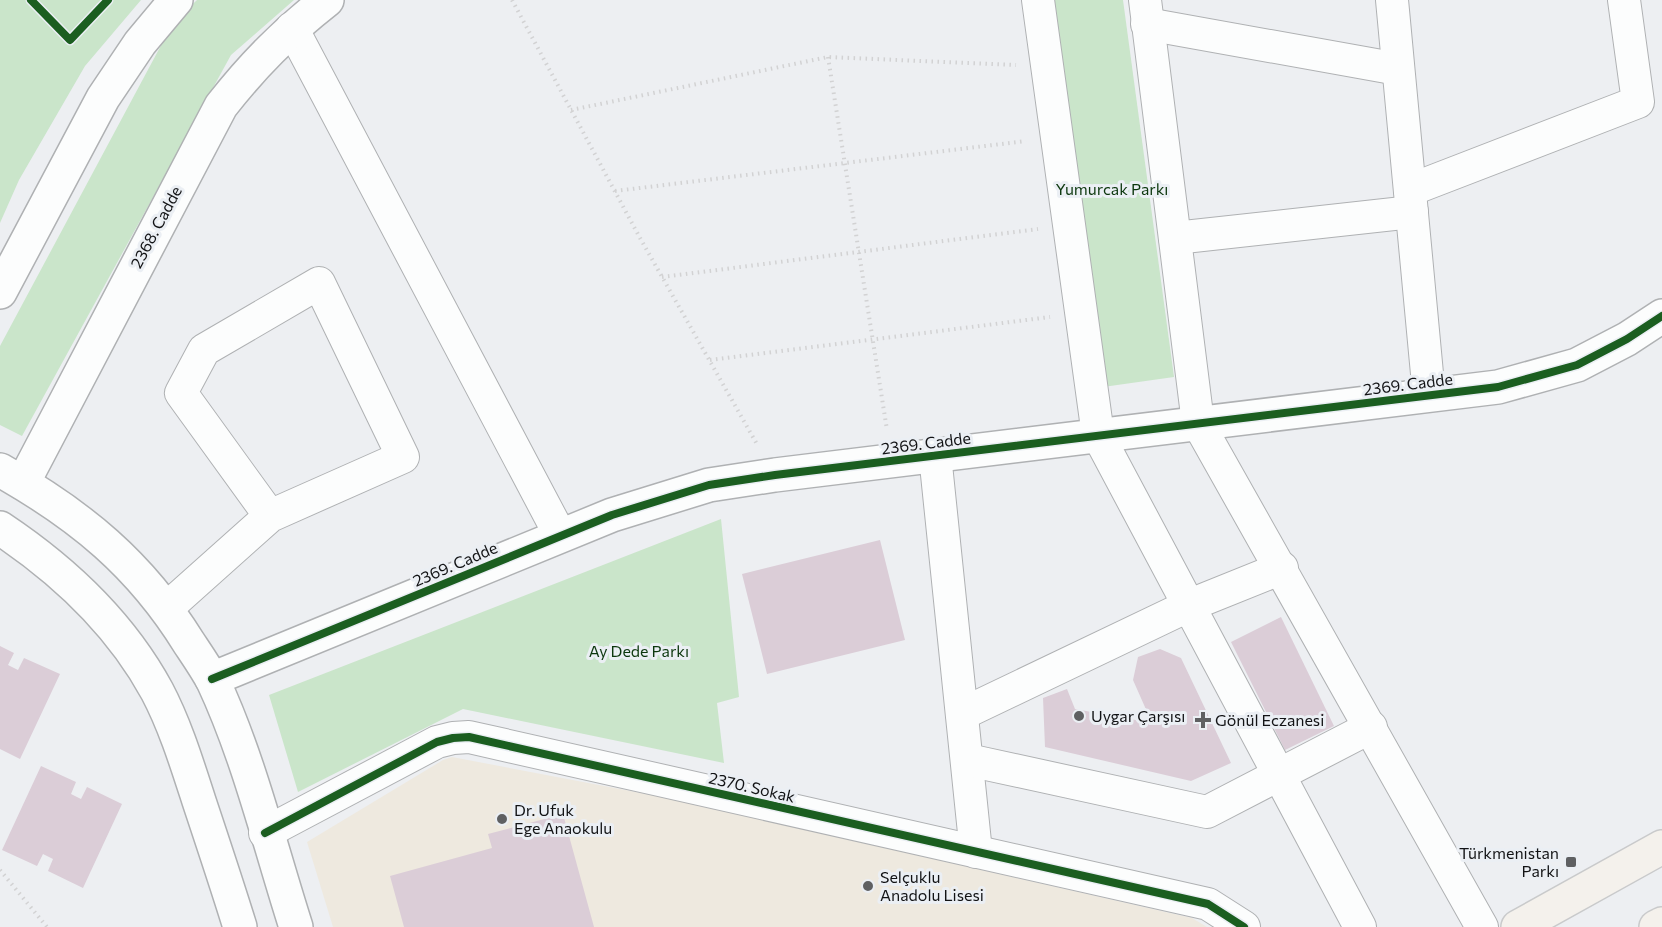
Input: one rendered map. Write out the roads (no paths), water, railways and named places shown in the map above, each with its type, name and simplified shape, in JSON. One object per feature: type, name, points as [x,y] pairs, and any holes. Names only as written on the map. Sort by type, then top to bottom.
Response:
[{"type":"main road","points":[[1518,927],[1662,847]]},
{"type":"main road","points":[[1656,927],[1662,924]]},
{"type":"street","points":[[0,292],[103,98],[140,43],[176,0]]},
{"type":"street","name":"2368. Cadde","points":[[11,476],[221,106],[255,63],[291,28],[327,0]]},
{"type":"street","points":[[1038,0],[1098,435],[1360,927]]},
{"type":"street","points":[[1392,0],[1429,395]]},
{"type":"street","points":[[1175,238],[1411,201],[1650,94],[1624,0]]},
{"type":"street","points":[[1398,69],[1146,12],[1198,423],[1282,568],[1482,927]]},
{"type":"street","points":[[291,28],[560,535]]},
{"type":"street","points":[[167,608],[270,516],[403,457],[319,283],[204,350],[181,393],[270,516]]},
{"type":"street","name":"2369. Cadde","points":[[212,679],[560,535],[660,498],[709,485],[892,460],[1498,387],[1577,365],[1627,339],[1662,316]]},
{"type":"street","points":[[935,455],[976,852]]},
{"type":"street","points":[[11,476],[61,508],[105,543],[141,576],[167,608],[212,679],[232,727],[296,927]]},
{"type":"street","points":[[0,528],[64,575],[122,639],[156,690],[181,746],[240,927]]},
{"type":"street","points":[[962,714],[1190,605],[1282,568]]},
{"type":"street","points":[[968,760],[1207,812],[1371,728]]},
{"type":"street","name":"2370. Sokak","points":[[265,833],[437,742],[469,738],[1208,903],[1244,927]]},
{"type":"place","name":"Uygar Çarşısı","points":[[1079,716]]},
{"type":"place","name":"Gönül Eczanesi","points":[[1203,720]]},
{"type":"place","name":"Dr. Ufuk Ege Anaokulu","points":[[502,819]]},
{"type":"place","name":"Türkmenistan Parkı","points":[[1571,862]]},
{"type":"place","name":"Selçuklu Anadolu Lisesi","points":[[868,886]]},
{"type":"park label","name":"Yumurcak Parkı","points":[[1112,189]]},
{"type":"park label","name":"Ay Dede Parkı","points":[[639,651]]}]
